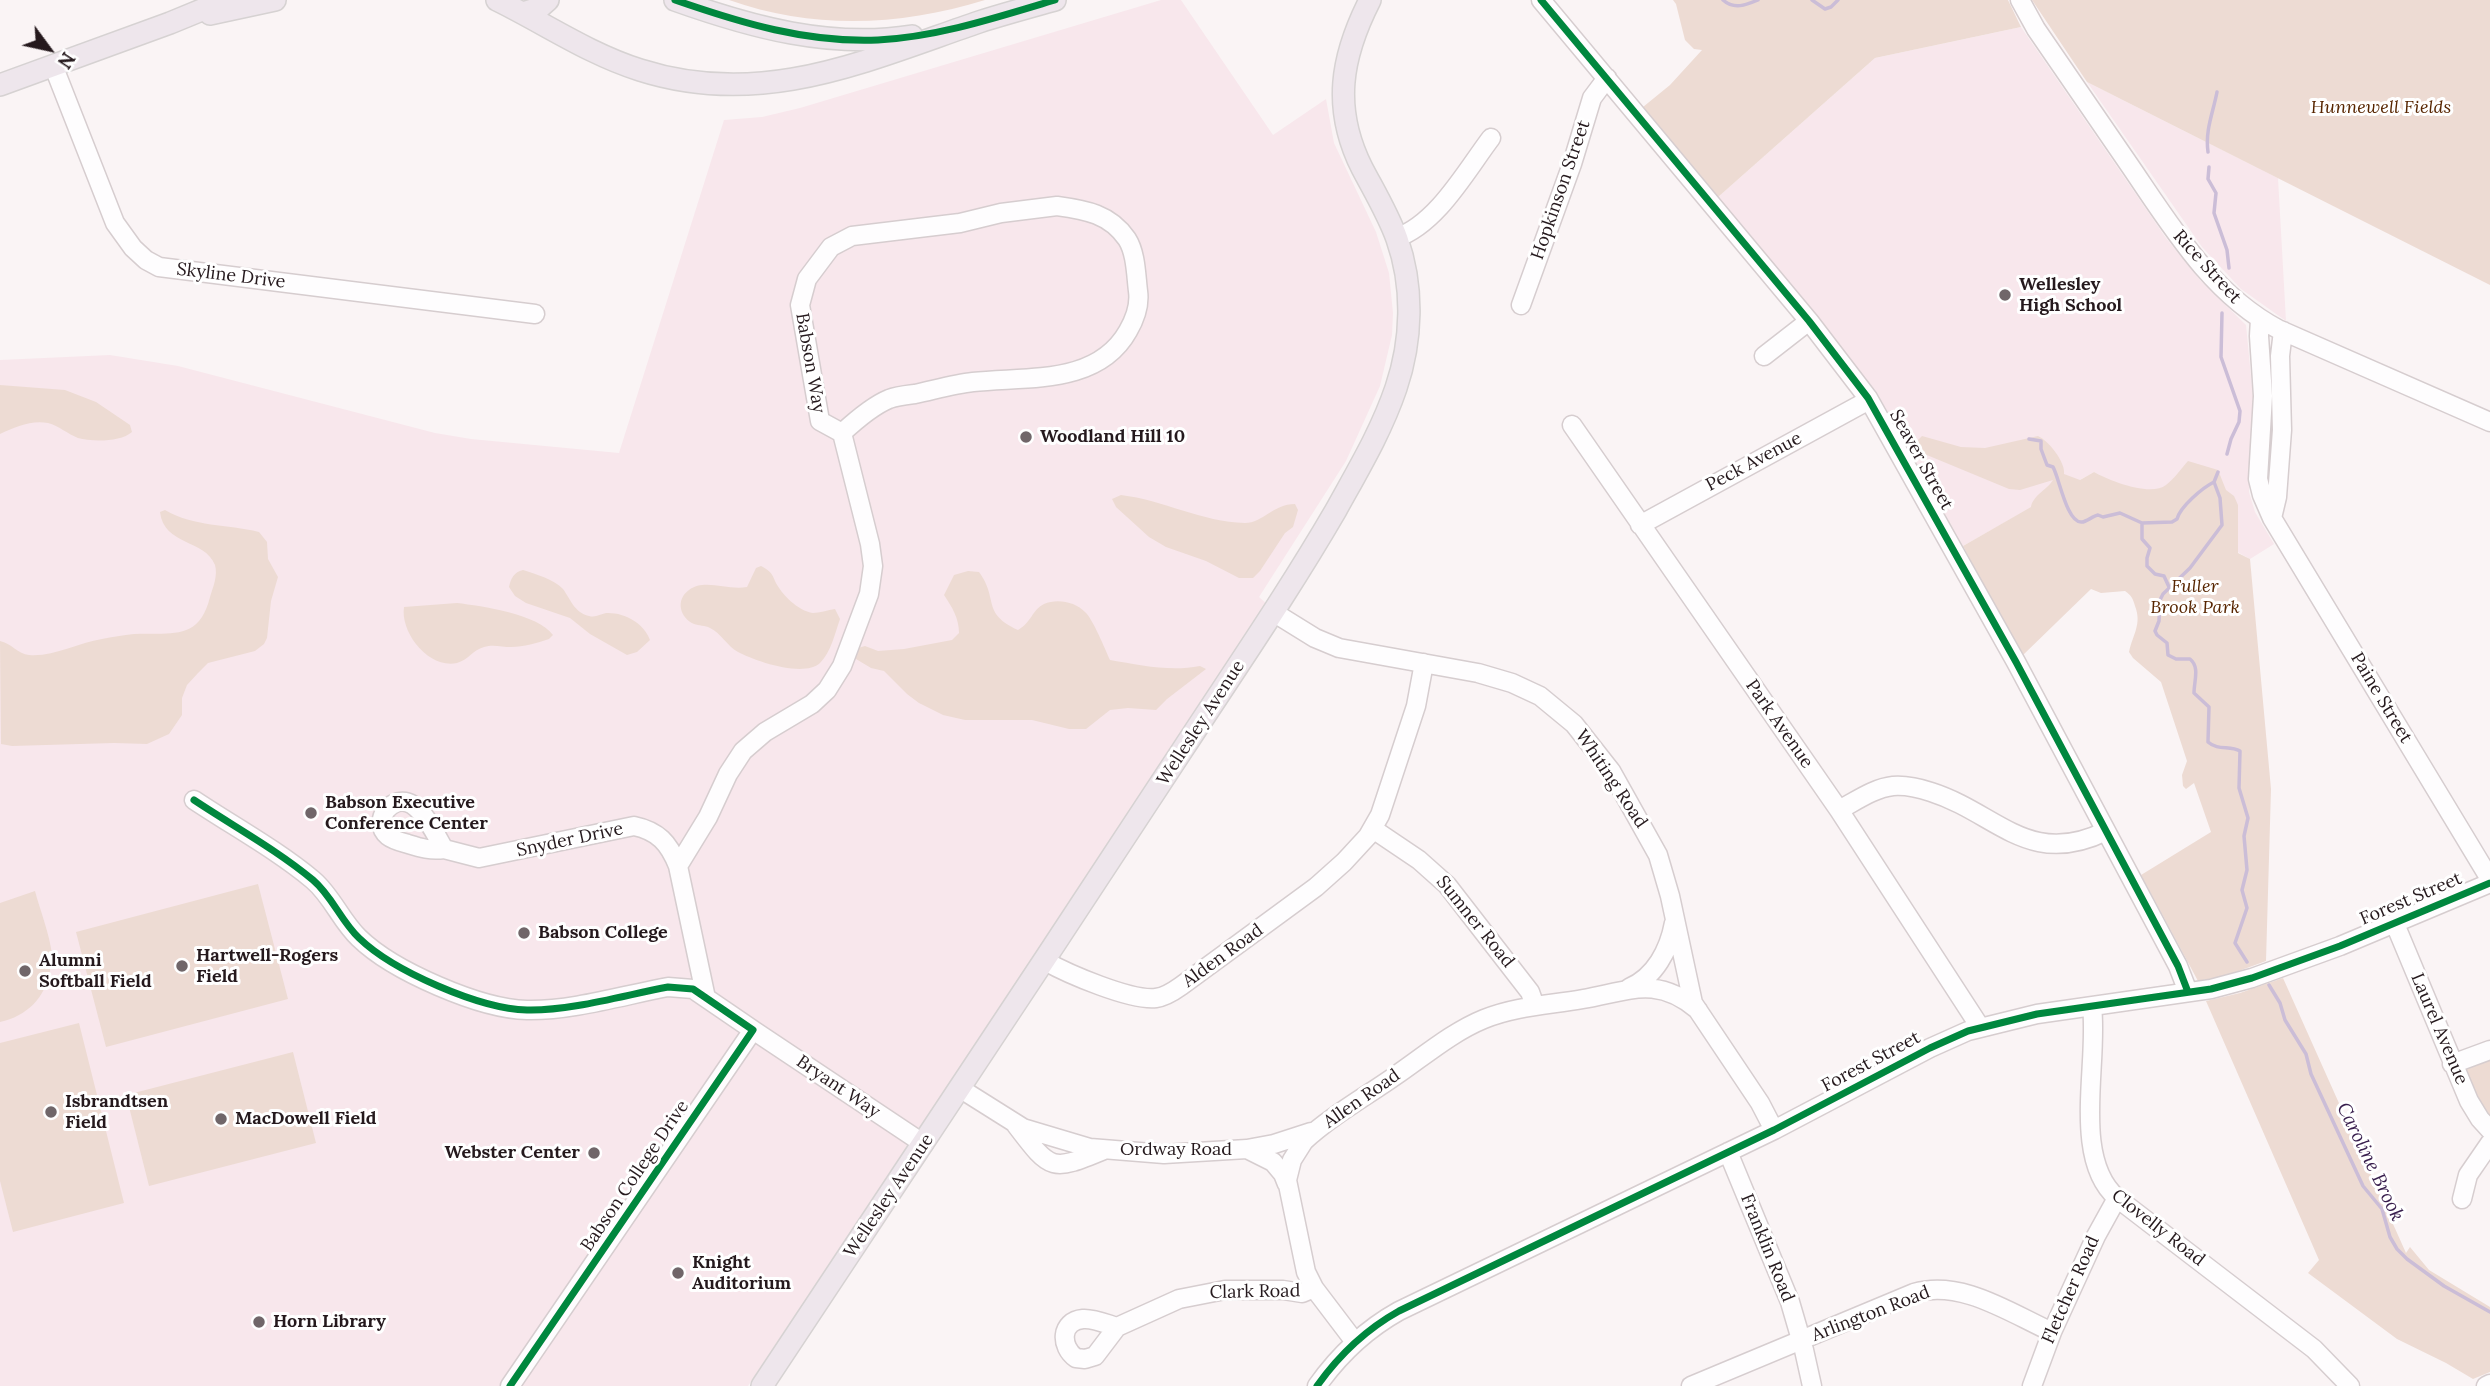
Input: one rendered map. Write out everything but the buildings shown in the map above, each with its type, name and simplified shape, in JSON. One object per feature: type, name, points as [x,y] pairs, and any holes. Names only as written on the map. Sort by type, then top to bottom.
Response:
[{"type":"main road","points":[[0,85],[226,0]]},
{"type":"main road","points":[[170,23],[275,0]]},
{"type":"main road","points":[[497,0],[632,67],[675,79],[723,85],[771,84],[812,76],[1055,0]]},
{"type":"main road","points":[[523,13],[539,8],[548,0]]},
{"type":"main road","points":[[675,0],[762,28],[832,38],[890,39],[982,21]]},
{"type":"main road","name":"Wellesley Avenue","points":[[762,1386],[961,1089],[1273,612],[1372,446],[1397,385],[1407,342],[1409,311],[1406,273],[1396,238],[1357,157],[1343,106],[1348,50],[1370,0]]},
{"type":"street","name":"Seaver Street","points":[[1541,0],[1809,321],[1869,400],[2004,639],[2178,966],[2188,992]]},
{"type":"street","name":"Rice Street","points":[[2020,0],[2036,29],[2175,232],[2224,291],[2260,319],[2283,331],[2490,422]]},
{"type":"street","name":"Skyline Drive","points":[[53,65],[115,223],[133,248],[159,267],[535,314]]},
{"type":"street","name":"Hopkinson Street","points":[[1521,305],[1572,164],[1592,98],[1607,78]]},
{"type":"street","points":[[1396,238],[1416,229],[1436,212],[1492,138]]},
{"type":"street","name":"Babson Way","points":[[1057,206],[1084,210],[1118,226],[1129,243],[1139,299],[1134,321],[1123,340],[1106,357],[1084,369],[1056,376],[971,382],[889,399],[854,421],[842,433],[820,421],[800,305],[807,279],[831,247],[852,236],[949,224],[1001,213],[1057,206]]},
{"type":"street","name":"Paine Street","points":[[2260,319],[2263,396],[2260,490],[2272,517],[2490,881]]},
{"type":"street","points":[[1764,356],[1809,321]]},
{"type":"street","points":[[2272,517],[2277,497],[2282,430],[2280,356],[2283,331]]},
{"type":"street","name":"Peck Avenue","points":[[1640,525],[1869,400]]},
{"type":"street","name":"Park Avenue","points":[[1572,425],[1839,810],[1973,1012],[1980,1027]]},
{"type":"street","points":[[706,998],[678,866],[743,751],[765,732],[812,704],[827,690],[842,666],[869,594],[872,555],[842,433]]},
{"type":"street","name":"Whiting Road","points":[[1273,612],[1331,645],[1478,673],[1512,683],[1540,696],[1574,724],[1611,771],[1654,845],[1665,875],[1688,987],[1698,1010],[1760,1103],[1774,1130]]},
{"type":"street","points":[[1373,829],[1416,706],[1424,663]]},
{"type":"street","points":[[1839,810],[1877,790],[1893,786],[1910,787],[1954,801],[2031,842],[2071,843],[2106,831]]},
{"type":"street","points":[[194,800],[316,883],[343,921],[382,956],[406,970],[478,1001],[504,1008],[542,1010],[668,987],[693,989],[753,1030]]},
{"type":"street","name":"Snyder Drive","points":[[444,849],[479,858],[634,827],[648,830],[663,839],[672,850],[678,866]]},
{"type":"street","name":"Alden Road","points":[[1045,961],[1068,973],[1123,993],[1143,998],[1162,996],[1181,986],[1306,895],[1354,853],[1373,829]]},
{"type":"street","name":"Sumner Road","points":[[1373,829],[1419,860],[1447,885],[1530,992],[1535,1006]]},
{"type":"street","name":"Forest Street","points":[[1317,1386],[1355,1342],[1399,1311],[1774,1130],[1930,1048],[1980,1027],[2037,1014],[2240,982],[2395,924],[2490,881]]},
{"type":"street","name":"Allen Road","points":[[1629,988],[1642,981],[1658,964],[1667,948],[1675,920]]},
{"type":"street","name":"Laurel Avenue","points":[[2395,924],[2452,1064],[2475,1112],[2490,1130]]},
{"type":"street","name":"Allen Road","points":[[1355,1342],[1314,1288],[1306,1272],[1287,1185],[1295,1155],[1304,1141],[1464,1029],[1495,1015],[1629,988],[1648,988],[1671,994],[1698,1010]]},
{"type":"street","name":"Clovelly Road","points":[[2092,1007],[2094,1051],[2091,1116],[2093,1148],[2101,1177],[2117,1198],[2314,1349],[2350,1386]]},
{"type":"street","name":"Bryant Way","points":[[753,1030],[924,1144]]},
{"type":"street","name":"Babson College Drive","points":[[510,1386],[753,1030]]},
{"type":"street","points":[[2452,1064],[2490,1050]]},
{"type":"street","name":"Ordway Road","points":[[961,1089],[1032,1132],[1104,1150],[1174,1154],[1247,1149],[1274,1144],[1319,1129]]},
{"type":"street","name":"Ordway Road","points":[[1015,1124],[1040,1155],[1056,1164],[1068,1164],[1104,1150]]},
{"type":"street","points":[[2462,1199],[2468,1175],[2490,1143]]},
{"type":"street","name":"Ordway Road","points":[[1247,1149],[1260,1153],[1273,1163],[1283,1174],[1287,1185]]},
{"type":"street","name":"Franklin Road","points":[[1728,1152],[1790,1302],[1812,1386]]},
{"type":"street","name":"Fletcher Road","points":[[2032,1386],[2052,1332],[2096,1236],[2117,1198]]},
{"type":"street","name":"Clark Road","points":[[1117,1327],[1167,1303],[1204,1293],[1236,1289],[1302,1293],[1314,1288]]},
{"type":"street","name":"Arlington Road","points":[[1691,1386],[1914,1293],[1938,1288],[1975,1298],[2052,1332]]},
{"type":"shaded area","name":"Babson College","points":[[1161,0],[1181,0],[1273,135],[1326,99],[1334,143],[1376,232],[1389,273],[1392,335],[1380,386],[1346,461],[1259,597],[1267,604],[748,1386],[0,1386],[0,360],[110,355],[178,366],[435,433],[619,453],[724,120],[762,117],[800,108]]},
{"type":"shaded area","name":"Wellesley High School","points":[[2021,27],[2166,238],[2201,281],[2246,325],[2253,397],[2249,492],[2255,512],[2274,544],[2250,559],[2094,472],[1963,546],[1876,391],[1717,198],[1875,58]]},
{"type":"shaded area","points":[[2087,82],[2278,178],[2286,321],[2241,289],[2202,247]]},
{"type":"green space","points":[[729,0],[985,0],[922,15],[857,21],[793,16]]},
{"type":"green space","points":[[1673,0],[2008,0],[2021,27],[1875,58],[1717,198],[1643,107],[1670,85],[1702,50],[1694,49],[1685,40]]},
{"type":"green space","name":"Hunnewell Fields","points":[[2032,0],[2490,0],[2490,285],[2087,82]]},
{"type":"green space","points":[[0,385],[65,390],[96,402],[130,425],[132,432],[114,439],[91,440],[78,438],[52,424],[35,422],[0,434]]},
{"type":"green space","name":"Fuller Brook Park","points":[[1922,436],[1961,447],[1985,448],[2038,436],[2056,453],[2064,474],[2080,480],[2094,472],[2141,489],[2166,485],[2188,461],[2218,470],[2226,490],[2234,496],[2238,505],[2238,553],[2250,559],[2271,789],[2266,961],[2225,976],[2198,981],[2141,875],[2211,832],[2194,783],[2186,789],[2183,786],[2182,775],[2187,761],[2161,682],[2129,652],[2138,618],[2132,598],[2125,591],[2101,593],[2091,589],[2022,656],[1963,546],[2031,507],[2034,499],[2053,480],[2020,490],[2009,489],[1922,453],[1917,447]]},
{"type":"green space","points":[[1121,495],[1229,522],[1251,522],[1287,505],[1295,504],[1298,510],[1293,527],[1285,533],[1260,571],[1253,578],[1239,578],[1149,537],[1116,507],[1112,499]]},
{"type":"green space","points":[[165,510],[199,522],[259,532],[267,542],[268,559],[278,577],[264,644],[255,651],[208,663],[187,685],[182,698],[182,715],[169,734],[147,744],[1,744],[0,641],[25,654],[38,655],[118,636],[181,632],[199,621],[214,585],[215,565],[203,551],[169,531],[160,512]]},
{"type":"green space","points":[[761,566],[768,570],[786,596],[807,612],[835,609],[840,619],[832,642],[824,659],[813,667],[803,669],[779,666],[746,656],[734,649],[714,630],[694,624],[685,618],[681,604],[689,590],[702,585],[747,587],[756,568]]},
{"type":"green space","points":[[523,570],[555,582],[576,609],[584,614],[594,617],[606,613],[620,614],[643,628],[650,640],[637,652],[627,655],[590,634],[570,618],[526,603],[515,596],[509,587],[513,576]]},
{"type":"green space","points":[[968,571],[979,572],[999,618],[1018,630],[1044,604],[1066,602],[1077,606],[1088,616],[1110,660],[1155,667],[1200,666],[1206,669],[1156,710],[1110,710],[1086,729],[1069,729],[1032,720],[965,720],[943,715],[919,703],[884,671],[871,668],[856,659],[855,649],[865,646],[878,651],[904,649],[952,640],[959,633],[958,622],[944,595],[954,575]]},
{"type":"green space","points":[[457,603],[523,616],[546,628],[553,635],[549,639],[526,646],[484,647],[457,663],[436,660],[426,655],[411,637],[404,617],[404,607]]},
{"type":"green space","name":"Hartwell-Rogers Field","points":[[258,884],[288,999],[106,1047],[76,932]]},
{"type":"green space","name":"Alumni Softball Field","points":[[35,891],[52,955],[48,981],[39,997],[26,1010],[0,1022],[0,903]]},
{"type":"green space","points":[[2283,978],[2406,1253],[2410,1247],[2429,1270],[2490,1307],[2490,1372],[2473,1379],[2397,1339],[2308,1273],[2319,1260],[2206,1001]]},
{"type":"green space","name":"Isbrandtsen Field","points":[[79,1023],[124,1203],[13,1232],[0,1181],[0,1043]]},
{"type":"green space","name":"MacDowell Field","points":[[293,1052],[316,1143],[149,1186],[126,1095]]},
{"type":"green space","points":[[2490,1057],[2490,1121],[2460,1067]]},
{"type":"waterway","points":[[1723,0],[1736,6],[1758,0]]},
{"type":"waterway","points":[[1812,0],[1825,9],[1838,0]]},
{"type":"waterway","name":"Caroline Brook","points":[[2208,152],[2208,129],[2217,92]]},
{"type":"waterway","name":"Caroline Brook","points":[[2209,167],[2208,179],[2216,193],[2214,213],[2227,250],[2229,268]]},
{"type":"waterway","name":"Caroline Brook","points":[[2222,313],[2221,357],[2240,411],[2239,422],[2227,454]]},
{"type":"waterway","points":[[2029,439],[2041,441],[2047,465],[2053,467],[2068,508],[2077,521],[2084,522],[2098,515],[2103,517],[2120,513],[2142,523],[2142,539],[2150,548],[2147,566],[2155,574],[2164,576],[2169,587]]},
{"type":"waterway","name":"Caroline Brook","points":[[2218,472],[2214,482],[2220,498],[2222,525],[2190,568],[2163,594],[2155,631],[2167,643],[2168,655],[2176,659],[2190,659],[2195,666],[2194,693],[2209,707],[2208,742],[2240,751],[2239,788],[2248,818],[2244,836],[2247,870],[2242,890],[2247,908],[2235,943],[2247,962]]},
{"type":"waterway","points":[[2142,523],[2172,522],[2192,498],[2214,482]]},
{"type":"waterway","name":"Caroline Brook","points":[[2269,985],[2280,1003],[2285,1020],[2306,1054],[2311,1074],[2363,1186],[2382,1209],[2390,1237],[2397,1249],[2444,1286],[2490,1312]]},
{"type":"cycle path","points":[[675,0],[775,30],[852,40],[900,38],[945,31],[1055,0]]},
{"type":"cycle path","points":[[1541,0],[1809,321],[1868,398],[2016,662],[2178,966],[2188,992]]},
{"type":"cycle path","points":[[194,800],[270,848],[313,880],[326,893],[359,938],[374,951],[438,986],[486,1003],[527,1010],[580,1005],[668,987],[693,989],[753,1030],[510,1386]]},
{"type":"cycle path","points":[[1317,1386],[1354,1344],[1399,1311],[1774,1130],[1930,1048],[1968,1031],[2037,1014],[2211,989],[2252,978],[2340,946],[2490,883]]},
{"type":"place","name":"Wellesley High School","points":[[2005,295]]},
{"type":"place","name":"Woodland Hill 10","points":[[1026,437]]},
{"type":"place","name":"Babson Executive Conference Center","points":[[311,813]]},
{"type":"place","name":"Babson College","points":[[524,933]]},
{"type":"place","name":"Hartwell-Rogers Field","points":[[182,966]]},
{"type":"place","name":"Alumni Softball Field","points":[[25,971]]},
{"type":"place","name":"Isbrandtsen Field","points":[[51,1112]]},
{"type":"place","name":"MacDowell Field","points":[[221,1119]]},
{"type":"place","name":"Webster Center","points":[[594,1153]]},
{"type":"place","name":"Knight Auditorium","points":[[678,1273]]},
{"type":"place","name":"Horn Library","points":[[259,1322]]}]
